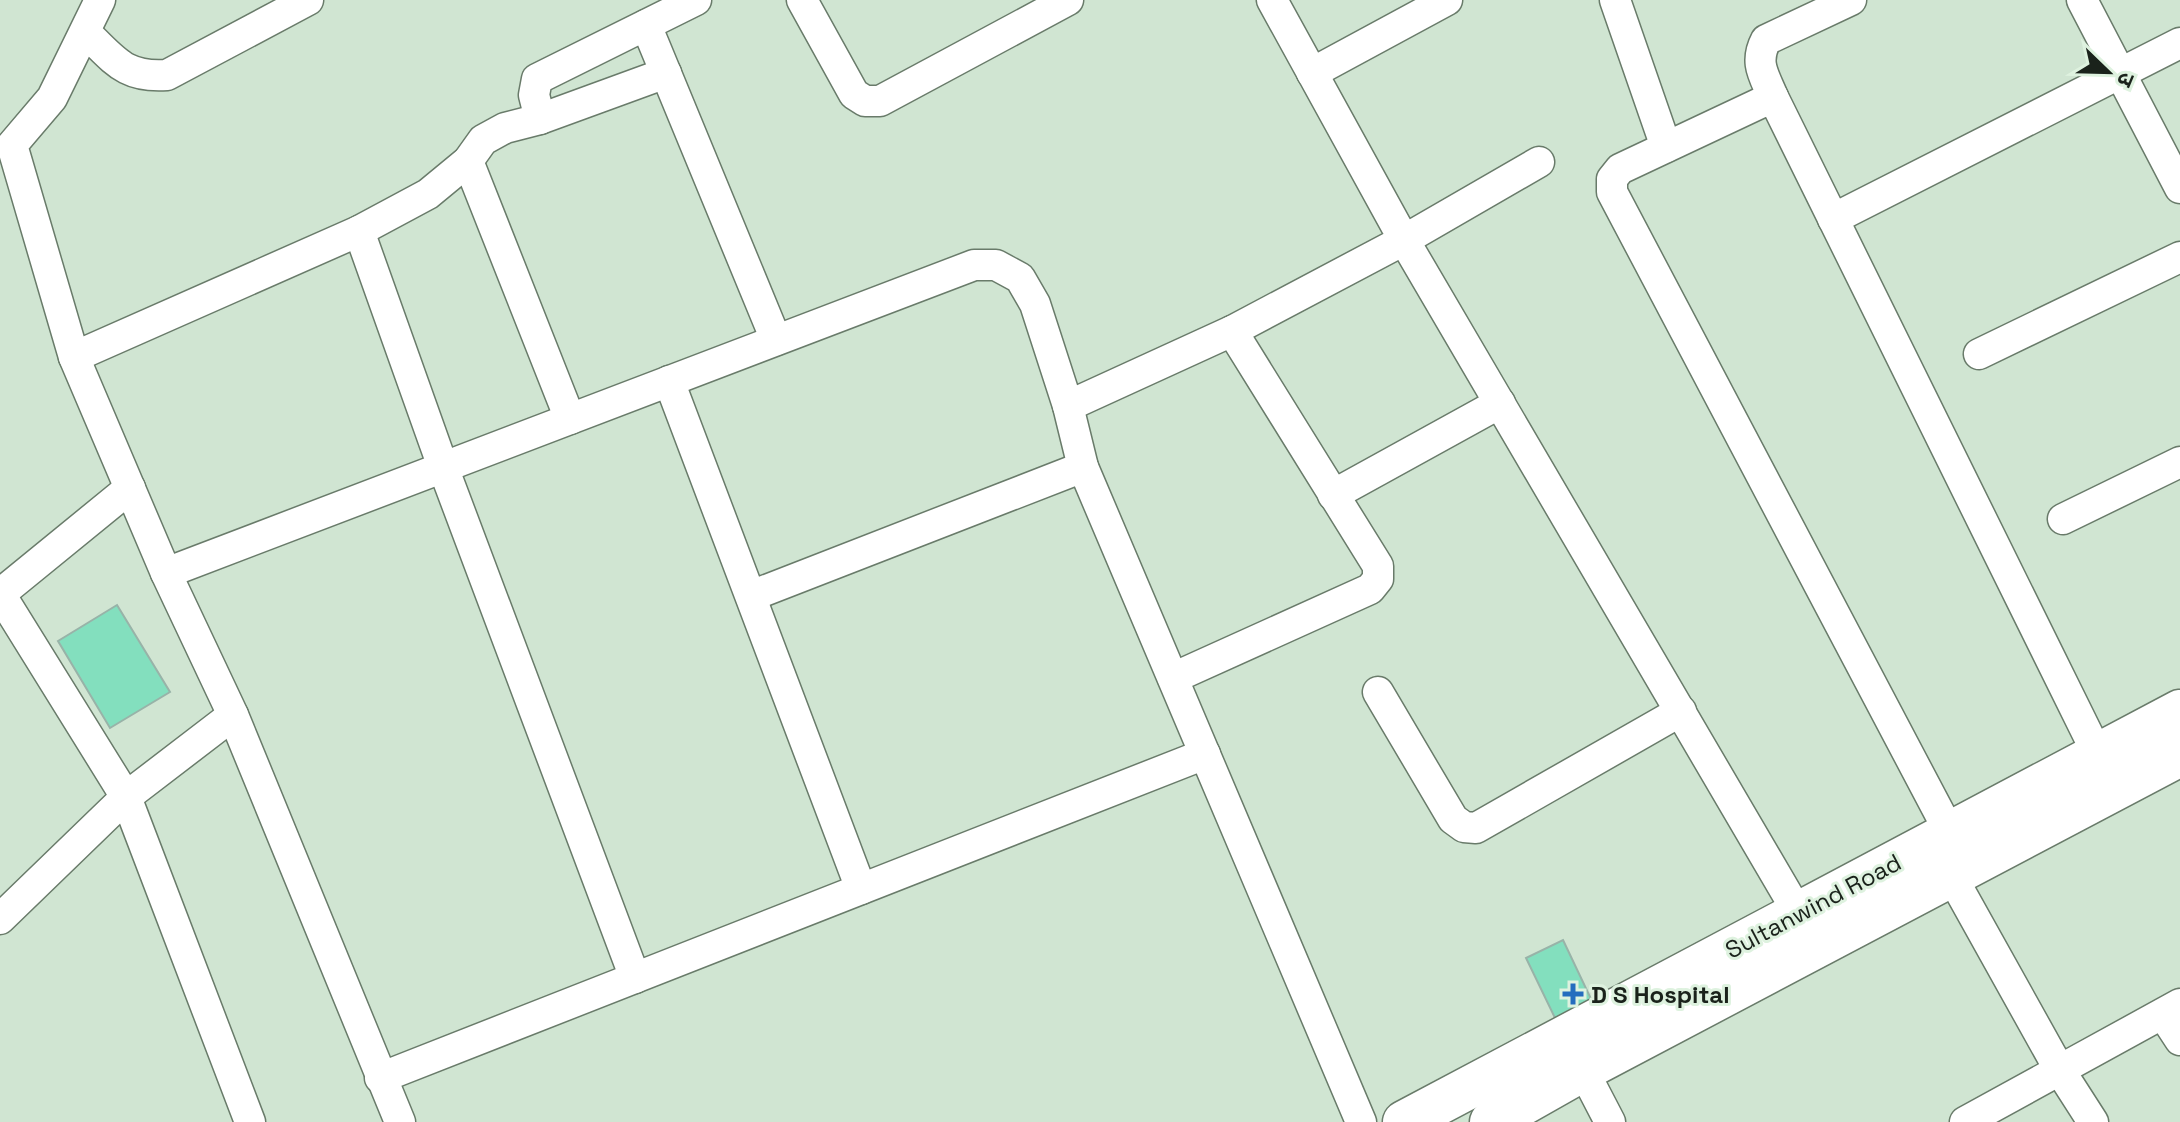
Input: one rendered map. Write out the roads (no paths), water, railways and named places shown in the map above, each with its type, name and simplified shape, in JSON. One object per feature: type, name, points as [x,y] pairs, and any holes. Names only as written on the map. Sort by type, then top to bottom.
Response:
[{"type":"main road","name":"Sultanwind Road","points":[[1404,1122],[1808,930],[1950,833],[2180,711]]},
{"type":"main road","points":[[1491,1122],[1583,1070],[1808,930],[1952,877],[2180,755]]},
{"type":"street","points":[[100,0],[52,98],[6,149],[74,357],[166,573],[233,715],[400,1122]]},
{"type":"street","points":[[86,33],[124,69],[144,77],[167,75],[308,0]]},
{"type":"street","points":[[540,119],[533,86],[537,79],[696,0]]},
{"type":"street","points":[[802,0],[854,94],[865,101],[880,101],[1068,0]]},
{"type":"street","points":[[1272,0],[1404,240],[1808,930]]},
{"type":"street","points":[[1312,73],[1447,0]]},
{"type":"street","points":[[1615,0],[1666,147]]},
{"type":"street","points":[[1851,0],[1766,40],[1759,53],[1760,67],[2098,755]]},
{"type":"street","points":[[2082,0],[2180,188]]},
{"type":"street","points":[[646,25],[776,340]]},
{"type":"street","points":[[1833,219],[2180,43]]},
{"type":"street","points":[[74,357],[359,231],[428,194],[468,161],[483,140],[505,128],[540,119],[666,73]]},
{"type":"street","points":[[1773,97],[1620,169],[1612,179],[1612,192],[1950,833]]},
{"type":"street","points":[[468,161],[570,419]]},
{"type":"street","points":[[1068,406],[1232,331],[1404,240],[1539,162]]},
{"type":"street","points":[[359,231],[443,467],[635,978]]},
{"type":"street","points":[[1979,354],[2180,257]]},
{"type":"street","points":[[166,573],[974,265],[996,265],[1020,278],[1035,304],[1068,406],[1083,467],[1361,1122]]},
{"type":"street","points":[[1173,678],[1370,589],[1378,579],[1378,566],[1232,331]]},
{"type":"street","points":[[669,381],[861,889]]},
{"type":"street","points":[[1333,495],[1500,403]]},
{"type":"street","points":[[2063,519],[2180,462]]},
{"type":"street","points":[[751,596],[1083,467]]},
{"type":"street","points":[[130,488],[0,594],[126,797],[250,1122]]},
{"type":"street","points":[[1378,692],[1453,819],[1464,827],[1476,828],[1681,711]]},
{"type":"street","points":[[0,919],[126,797],[233,715]]},
{"type":"street","points":[[380,1078],[1205,754]]},
{"type":"street","points":[[1952,877],[2059,1069],[2093,1122]]},
{"type":"street","points":[[1965,1122],[2172,1009],[2180,1040]]},
{"type":"street","points":[[1583,1070],[1610,1122]]},
{"type":"place","name":"D S Hospital","points":[[1573,994]]}]
